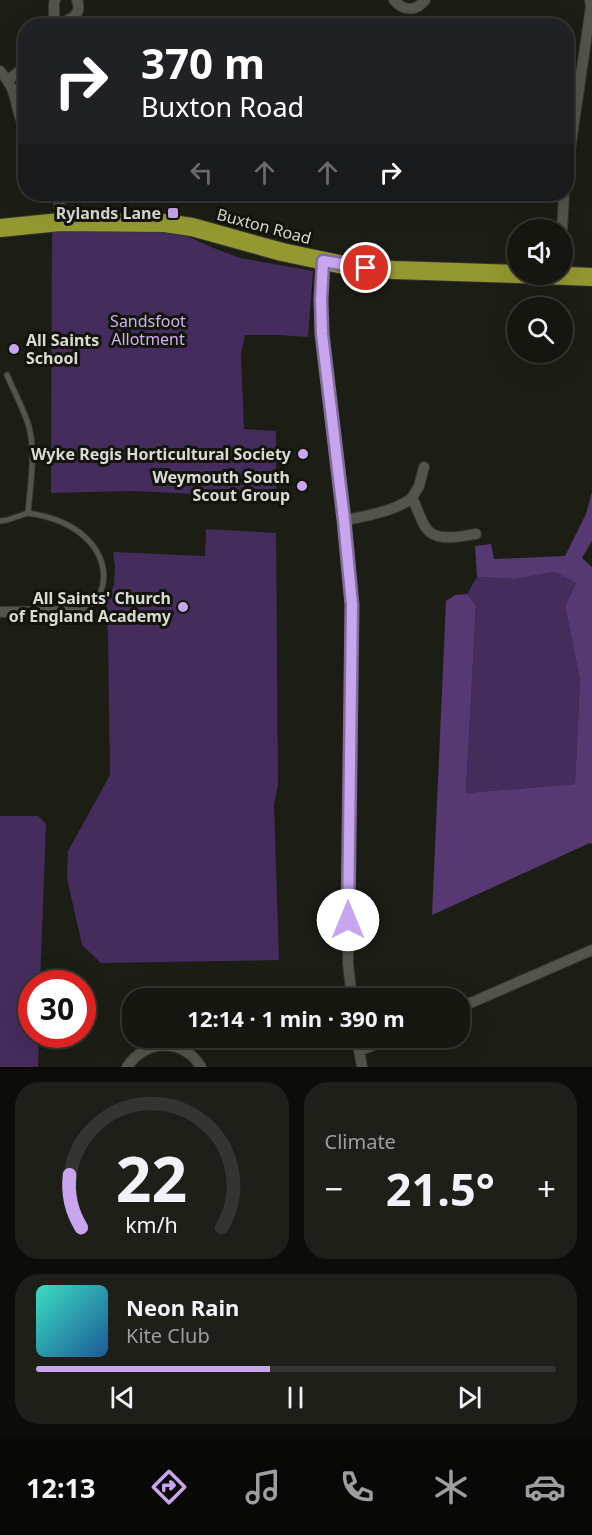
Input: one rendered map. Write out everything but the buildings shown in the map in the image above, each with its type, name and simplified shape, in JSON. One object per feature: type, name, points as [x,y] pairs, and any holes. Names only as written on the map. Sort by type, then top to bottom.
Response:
[{"type":"highway","name":"Buxton Road","points":[[0,228],[60,222],[177,224],[282,252],[353,267],[507,274]]},
{"type":"highway","name":"Buxton Road","points":[[573,276],[592,277]]},
{"type":"street","points":[[55,18],[54,4],[56,0]]},
{"type":"street","points":[[70,18],[77,13],[79,6],[77,0]]},
{"type":"street","points":[[394,0],[400,6],[411,9],[417,8],[425,0]]},
{"type":"street","points":[[574,123],[590,0]]},
{"type":"street","points":[[0,71],[13,90],[18,115]]},
{"type":"street","points":[[8,80],[18,72]]},
{"type":"street","points":[[580,82],[592,83]]},
{"type":"street","points":[[59,201],[60,222]]},
{"type":"street","points":[[563,219],[564,201]]},
{"type":"street","points":[[323,261],[322,334],[352,605],[348,952],[351,988]]},
{"type":"street","points":[[344,520],[402,505],[412,498],[419,486],[424,467]]},
{"type":"street","points":[[412,498],[431,534],[443,537],[476,534]]},
{"type":"street","points":[[0,612],[74,611]]},
{"type":"street","points":[[470,1003],[592,951]]},
{"type":"street","points":[[127,1067],[145,1050],[166,1044],[176,1046],[191,1054],[201,1067]]},
{"type":"street","points":[[359,1048],[362,1067]]},
{"type":"street","points":[[359,1051],[366,1048]]},
{"type":"lane","points":[[7,375],[30,429],[32,444],[28,513]]},
{"type":"lane","points":[[0,521],[28,513],[54,519],[79,532],[93,545],[101,559],[102,589],[90,607],[74,611]]},
{"type":"green space","name":"Sandsfoot Allotment","points":[[176,231],[240,258],[313,271],[308,337],[245,335],[241,354],[244,429],[276,431],[276,498],[134,491],[51,493],[52,232]]},
{"type":"green space","name":"All Saints' Church of England Academy","points":[[206,529],[276,533],[278,786],[274,804],[279,960],[101,963],[82,945],[67,878],[68,851],[110,775],[106,602],[114,585],[113,552],[205,556]]},
{"type":"green space","points":[[555,572],[576,583],[565,606],[580,680],[575,784],[466,793],[476,605],[467,594],[477,577],[515,579]]},
{"type":"green space","points":[[0,816],[38,816],[46,824],[41,970],[18,970],[18,1048],[39,1048],[38,1067],[0,1067]]},
{"type":"shaded area","points":[[592,492],[592,541],[582,558],[592,567],[592,844],[432,915],[446,601],[455,595],[467,594],[476,605],[466,793],[575,784],[580,680],[565,606],[576,583],[555,572],[515,579],[477,577],[475,546],[491,544],[494,559],[565,556],[586,514]]},
{"type":"place","name":"Rylands Lane","points":[[173,213]]},
{"type":"place","name":"All Saints School","points":[[14,349]]},
{"type":"place","name":"Wyke Regis Horticultural Society","points":[[303,454]]},
{"type":"place","name":"Weymouth South Scout Group","points":[[302,486]]},
{"type":"place","name":"All Saints' Church of England Academy","points":[[183,607]]},
{"type":"route","points":[[348,920],[352,605],[322,334],[321,300],[323,261],[366,268]]}]
